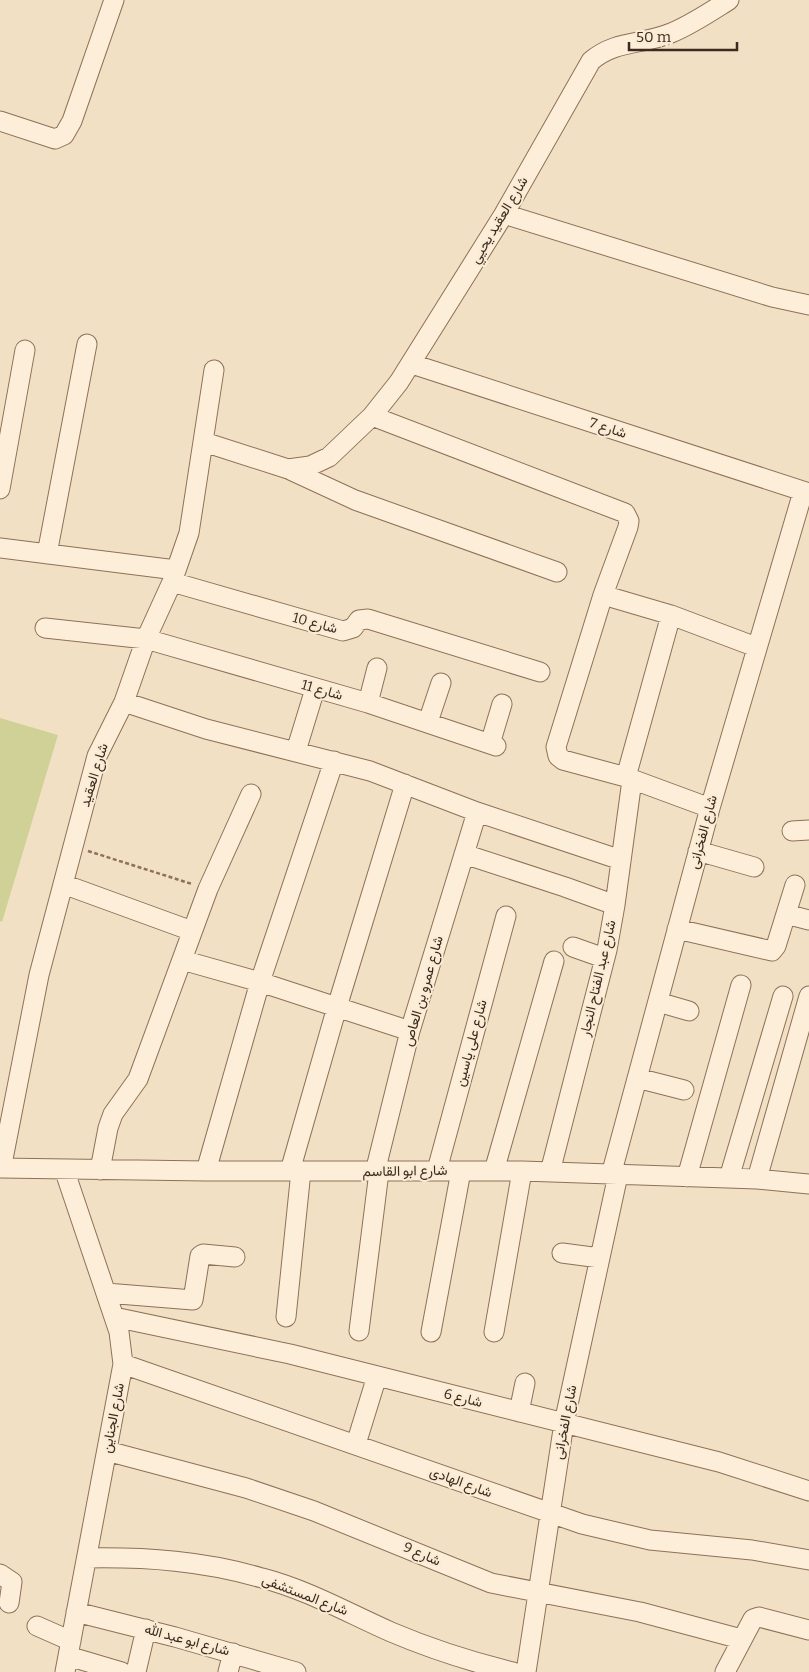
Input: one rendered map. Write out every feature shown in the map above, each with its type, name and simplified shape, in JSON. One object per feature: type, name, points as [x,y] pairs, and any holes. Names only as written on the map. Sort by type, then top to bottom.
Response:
[{"type":"street","points":[[0,122],[54,139],[64,135],[72,121],[114,0]]},
{"type":"street","name":"شارع العقيد يحيي","points":[[288,469],[310,466],[329,457],[372,416],[412,364],[504,214],[591,61],[602,51],[616,46],[655,39],[672,33],[729,0]]},
{"type":"street","points":[[504,214],[772,297],[809,305]]},
{"type":"street","points":[[47,554],[86,344]]},
{"type":"street","points":[[0,489],[25,350]]},
{"type":"street","name":"شارع 7","points":[[412,364],[806,493]]},
{"type":"street","name":"شارع العقيد","points":[[4,1163],[39,975],[97,756],[124,702],[146,640],[174,576],[191,524],[214,370]]},
{"type":"street","points":[[372,416],[625,512],[629,523],[603,595],[556,747],[558,756],[563,760],[629,778],[710,808]]},
{"type":"street","points":[[204,442],[288,469],[355,500],[557,572]]},
{"type":"street","name":"شارع الفخرانى","points":[[526,1672],[564,1423],[600,1258],[614,1175],[637,1078],[698,851],[756,647],[806,493]]},
{"type":"street","name":"شارع 10","points":[[0,548],[47,554],[174,576],[343,631],[353,628],[359,620],[368,619],[540,672]]},
{"type":"street","points":[[603,595],[671,615],[756,647]]},
{"type":"street","name":"شارع عبد الفتاح النجار","points":[[550,1172],[604,958],[615,906],[629,778],[671,615]]},
{"type":"street","name":"شارع 11","points":[[45,628],[146,640],[368,703],[493,745],[502,704]]},
{"type":"street","points":[[368,703],[377,668]]},
{"type":"street","points":[[428,722],[441,683]]},
{"type":"street","points":[[296,751],[315,688]]},
{"type":"street","points":[[124,702],[206,729],[334,761],[405,784],[477,812],[621,860]]},
{"type":"street","points":[[206,1172],[260,982],[334,761]]},
{"type":"street","points":[[286,1317],[295,1171],[337,1007],[405,784]]},
{"type":"street","points":[[100,1170],[108,1128],[113,1114],[138,1079],[208,890],[251,794]]},
{"type":"street","name":"شارع عمرو بن العاص","points":[[358,1331],[377,1172],[410,1031],[477,812]]},
{"type":"street","points":[[698,851],[754,867]]},
{"type":"street","points":[[464,854],[565,886],[615,906]]},
{"type":"street","points":[[63,884],[192,931]]},
{"type":"street","points":[[677,929],[772,951],[776,946],[795,885]]},
{"type":"street","points":[[786,914],[809,920]]},
{"type":"street","name":"شارع على ياسين","points":[[437,1170],[506,916]]},
{"type":"street","points":[[573,947],[604,958]]},
{"type":"street","points":[[182,960],[260,982],[410,1031]]},
{"type":"street","points":[[494,1171],[554,961]]},
{"type":"street","points":[[686,1177],[741,985]]},
{"type":"street","points":[[729,1178],[783,996]]},
{"type":"street","points":[[757,1179],[803,1040],[809,996]]},
{"type":"street","points":[[658,1002],[689,1012]]},
{"type":"street","points":[[637,1078],[684,1090]]},
{"type":"street","name":"شارع ابو القاسم","points":[[4,1163],[64,1169],[206,1172],[522,1171],[757,1179],[809,1184]]},
{"type":"street","name":"شارع الجناين","points":[[64,1169],[119,1332],[123,1364],[68,1656]]},
{"type":"street","points":[[431,1332],[461,1171]]},
{"type":"street","points":[[494,1332],[522,1171]]},
{"type":"street","points":[[562,1253],[600,1258]]},
{"type":"street","points":[[106,1293],[194,1300],[200,1256],[203,1254],[235,1257]]},
{"type":"street","name":"شارع 6","points":[[114,1317],[203,1334],[377,1376],[719,1462],[809,1491]]},
{"type":"street","name":"شارع الهادى","points":[[123,1364],[549,1513],[616,1533],[650,1540],[752,1550],[809,1560]]},
{"type":"street","points":[[356,1444],[377,1376]]},
{"type":"street","points":[[519,1412],[525,1383]]},
{"type":"street","name":"شارع 9","points":[[107,1451],[246,1488],[381,1536],[483,1580],[537,1593],[640,1612],[742,1639]]},
{"type":"street","name":"شارع المستشفى","points":[[86,1558],[133,1558],[177,1561],[221,1567],[264,1578],[306,1592],[435,1649],[513,1672]]},
{"type":"street","points":[[0,1574],[12,1582],[9,1603]]},
{"type":"street","name":"شارع ابو عبد الله","points":[[76,1612],[146,1629],[296,1672]]},
{"type":"street","points":[[725,1672],[755,1618],[809,1630]]},
{"type":"street","points":[[37,1626],[68,1656],[114,1671]]},
{"type":"street","points":[[136,1672],[146,1629]]},
{"type":"street","points":[[228,1672],[233,1653]]},
{"type":"path","points":[[74,846],[208,890]]},
{"type":"green space","points":[[0,718],[58,735],[2,922],[0,921]]}]
